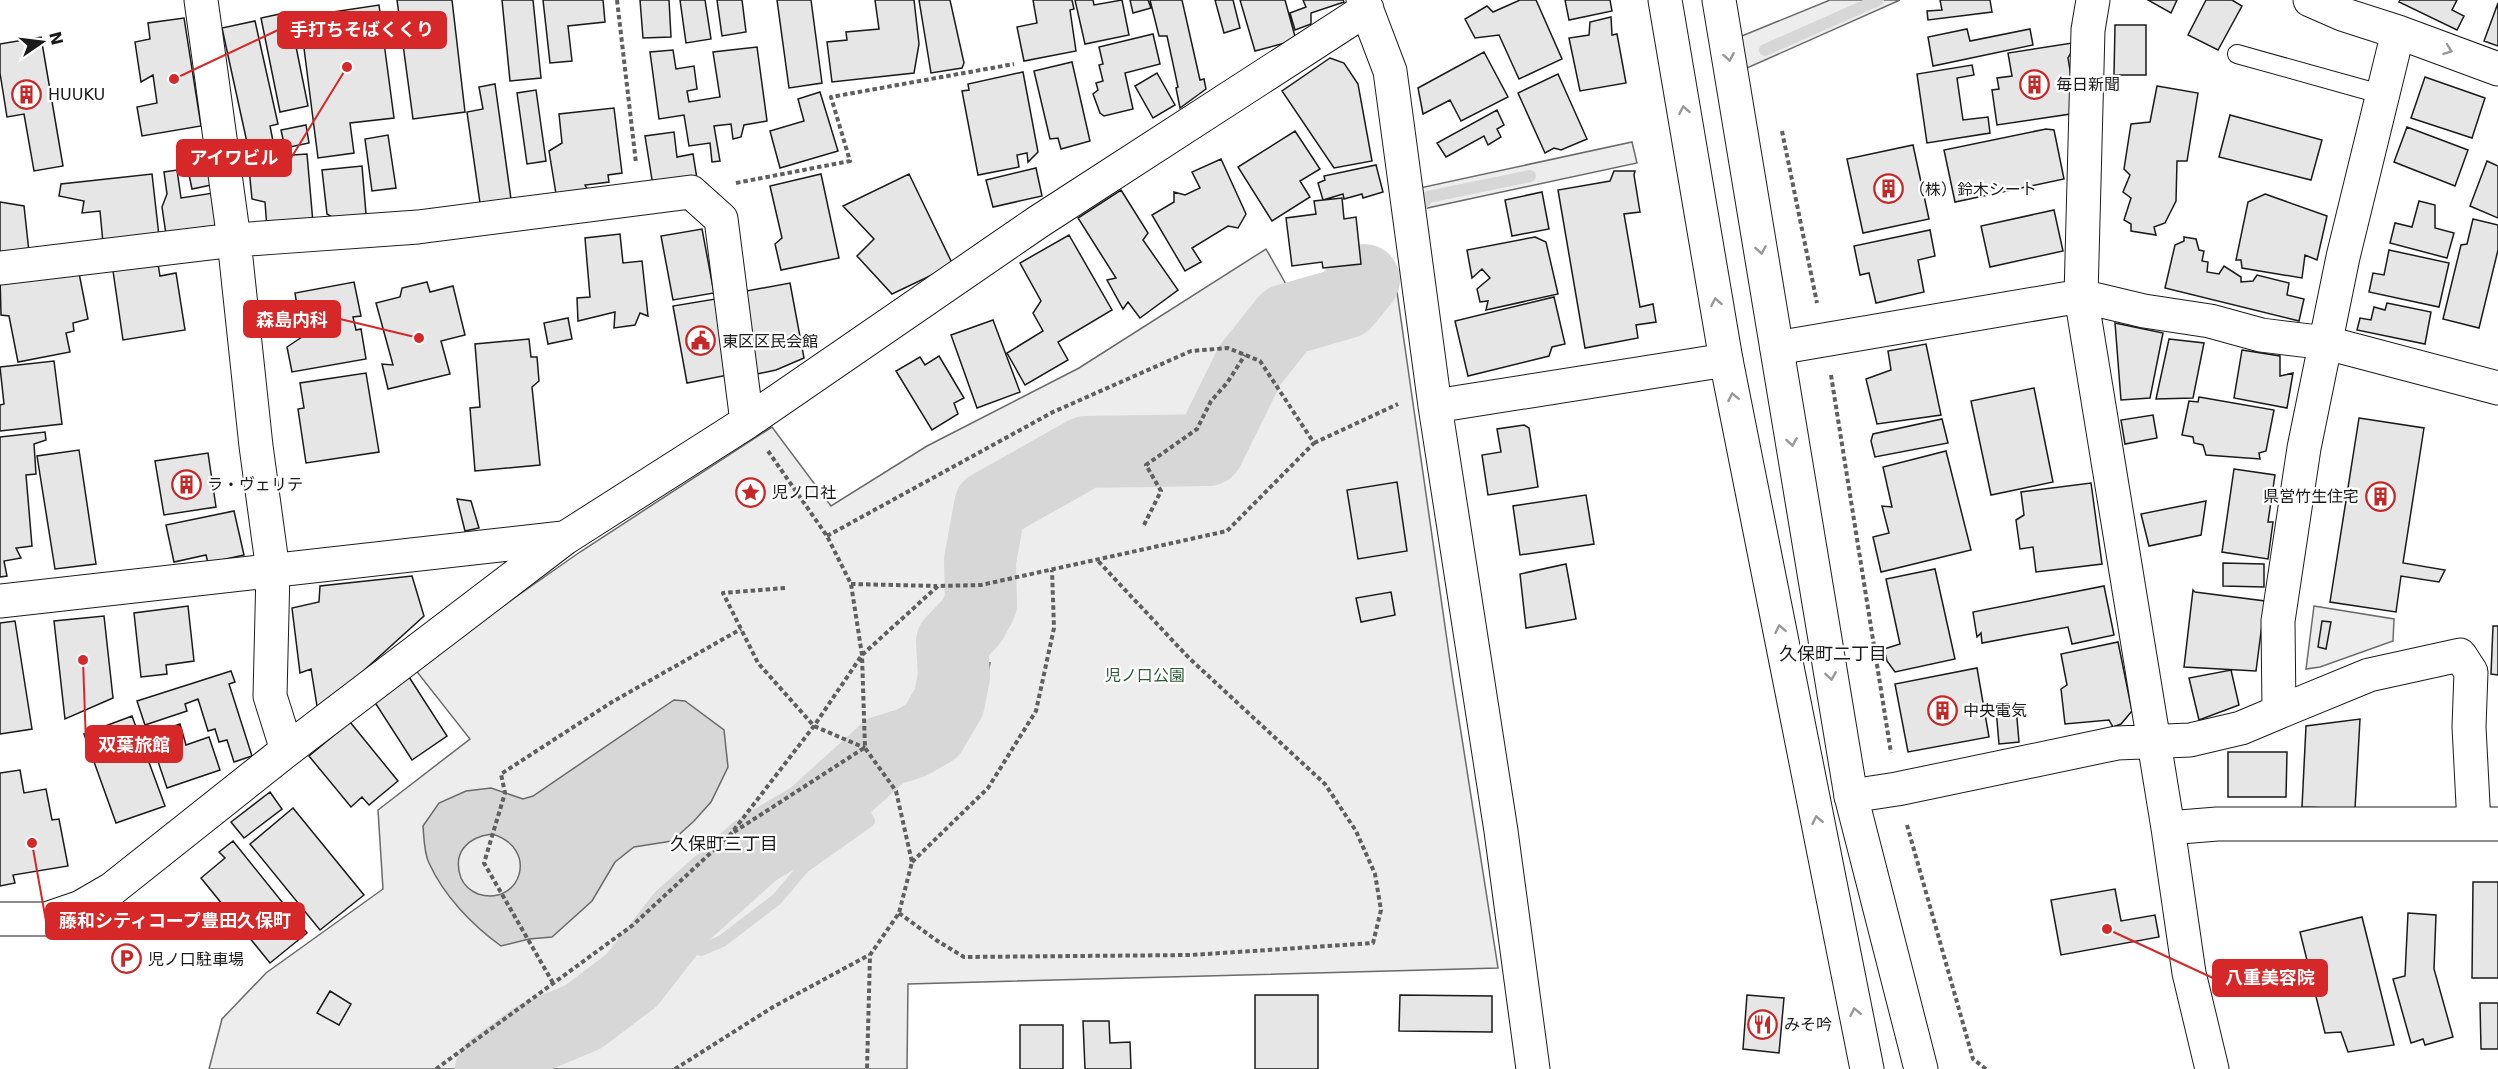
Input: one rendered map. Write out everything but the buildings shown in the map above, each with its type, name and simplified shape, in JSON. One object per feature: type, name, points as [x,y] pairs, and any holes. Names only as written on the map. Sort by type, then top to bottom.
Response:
[{"type":"street","points":[[201,0],[234,240],[256,446],[273,572],[270,696],[286,750]]},
{"type":"street","points":[[1665,0],[1726,360],[1867,1069]]},
{"type":"street","points":[[1719,0],[1851,796],[1922,1069]]},
{"type":"street","points":[[2093,0],[2088,30],[2081,296],[2168,828],[2189,973],[2212,1069]]},
{"type":"street","points":[[2310,0],[2346,7],[2398,32],[2498,69]]},
{"type":"street","points":[[0,919],[46,919],[81,907],[112,889],[286,750],[565,538],[747,422],[1038,222],[1365,5],[1390,72],[1434,397],[1501,831],[1533,1069]]},
{"type":"street","points":[[2279,712],[2278,621],[2304,448],[2343,257],[2398,32]]},
{"type":"street","points":[[0,268],[234,240],[418,227],[691,192],[721,219],[747,422]]},
{"type":"street","points":[[1776,348],[2081,296],[2144,311],[2210,321],[2261,334],[2327,343],[2498,388]]},
{"type":"street","points":[[1434,397],[1726,360]]},
{"type":"street","points":[[0,601],[565,538]]},
{"type":"street","points":[[1851,796],[1897,789],[2117,743],[2200,738],[2241,728],[2368,675],[2460,655],[2471,672],[2469,727],[2486,824],[2217,824],[2168,828]]},
{"type":"lane","points":[[2237,54],[2384,95]]},
{"type":"path","points":[[617,0],[640,200]]},
{"type":"path","points":[[691,192],[850,161],[831,97],[1014,64]]},
{"type":"path","points":[[1781,129],[1825,340],[1897,789],[1973,1059],[1986,1069]]},
{"type":"path","points":[[827,536],[1053,412],[1191,351],[1228,348],[1260,362],[1314,443]]},
{"type":"path","points":[[1144,525],[1161,491],[1146,465],[1197,429],[1211,401],[1227,383],[1245,355]]},
{"type":"path","points":[[850,584],[981,585],[1227,531],[1314,443],[1434,397]]},
{"type":"path","points":[[747,422],[827,536],[850,584],[862,655],[865,748]]},
{"type":"path","points":[[899,913],[964,957],[1191,955],[1373,943],[1381,910],[1375,874],[1356,831],[1325,784],[1189,658],[1097,560]]},
{"type":"path","points":[[912,862],[988,788],[1036,711],[1054,628],[1052,570]]},
{"type":"path","points":[[436,1069],[633,925],[730,835],[814,726],[862,655],[938,586]]},
{"type":"path","points":[[675,1069],[773,1007],[870,955],[899,913],[912,862],[896,791],[865,748],[814,726],[758,663],[723,593],[785,588]]},
{"type":"path","points":[[554,983],[484,863],[505,793],[501,774],[632,690],[741,629]]},
{"type":"path","points":[[730,835],[865,748]]},
{"type":"path","points":[[867,1069],[870,955]]},
{"type":"green space","points":[[1830,0],[1900,0],[1738,72],[1732,40]]},
{"type":"green space","points":[[1632,142],[1637,163],[1418,210],[1415,189]]},
{"type":"green space","name":"児ノ口公園","points":[[1266,249],[1287,286],[1394,271],[1452,675],[1498,968],[908,984],[907,1069],[209,1069],[222,1019],[266,973],[383,889],[378,810],[470,739],[414,668],[580,552],[772,427],[831,506],[927,446],[1079,368]]},
{"type":"green space","points":[[2314,606],[2394,619],[2393,641],[2320,667],[2306,669]]},
{"type":"shaded area","points":[[990,663],[980,706],[961,746],[952,757],[938,767],[917,773],[907,768],[903,755],[911,743],[932,731],[949,702],[955,668]]},
{"type":"shaded area","points":[[674,700],[685,701],[724,730],[728,767],[711,802],[694,821],[672,841],[634,847],[615,862],[592,901],[552,937],[529,939],[501,946],[469,919],[442,887],[427,859],[423,826],[439,803],[466,791],[491,788],[523,799],[533,796]],"holes":[[[492,834],[507,841],[516,851],[520,863],[519,874],[514,884],[505,892],[493,896],[478,894],[470,889],[462,881],[459,869],[460,854],[464,848],[475,839]]]},
{"type":"waterway","points":[[1765,50],[1878,0]]},
{"type":"waterway","points":[[1418,210],[1428,197],[1530,176]]},
{"type":"waterway","points":[[1364,280],[1382,256]]},
{"type":"waterway","points":[[491,1069],[535,1037],[583,1017],[632,980],[681,917],[755,851],[813,816],[885,751],[911,743],[932,731],[949,702],[954,676],[952,642],[972,621],[981,604],[980,561],[990,506],[1086,452],[1208,450],[1250,365],[1286,320],[1345,303],[1364,280]]},
{"type":"waterway","points":[[667,936],[680,944],[701,950],[722,941],[777,899],[804,867],[869,821],[849,784]]},
{"type":"place","name":"アイワビル","points":[[347,67]]},
{"type":"place","name":"手打ちそばくくり","points":[[174,79]]},
{"type":"place","name":"毎日新聞","points":[[2035,84]]},
{"type":"place","name":"HUUKU","points":[[27,94]]},
{"type":"place","name":"（株）鈴木シート","points":[[1888,189]]},
{"type":"place","name":"森島内科","points":[[419,338]]},
{"type":"place","name":"東区区民会館","points":[[701,341]]},
{"type":"place","name":"ラ・ヴェリテ","points":[[186,484]]},
{"type":"place","name":"児ノ口社","points":[[751,492]]},
{"type":"place","name":"県営竹生住宅","points":[[2380,496]]},
{"type":"place","name":"双葉旅館","points":[[83,660]]},
{"type":"place","name":"中央電気","points":[[1942,710]]},
{"type":"place","name":"藤和シティコープ豊田久保町","points":[[32,843]]},
{"type":"place","name":"八重美容院","points":[[2107,929]]},
{"type":"place","name":"児ノ口駐車場","points":[[127,959]]},
{"type":"place","name":"みそ吟","points":[[1763,1024]]},
{"type":"district","name":"久保町二丁目","points":[[1833,653]]},
{"type":"district","name":"久保町三丁目","points":[[724,843]]}]
